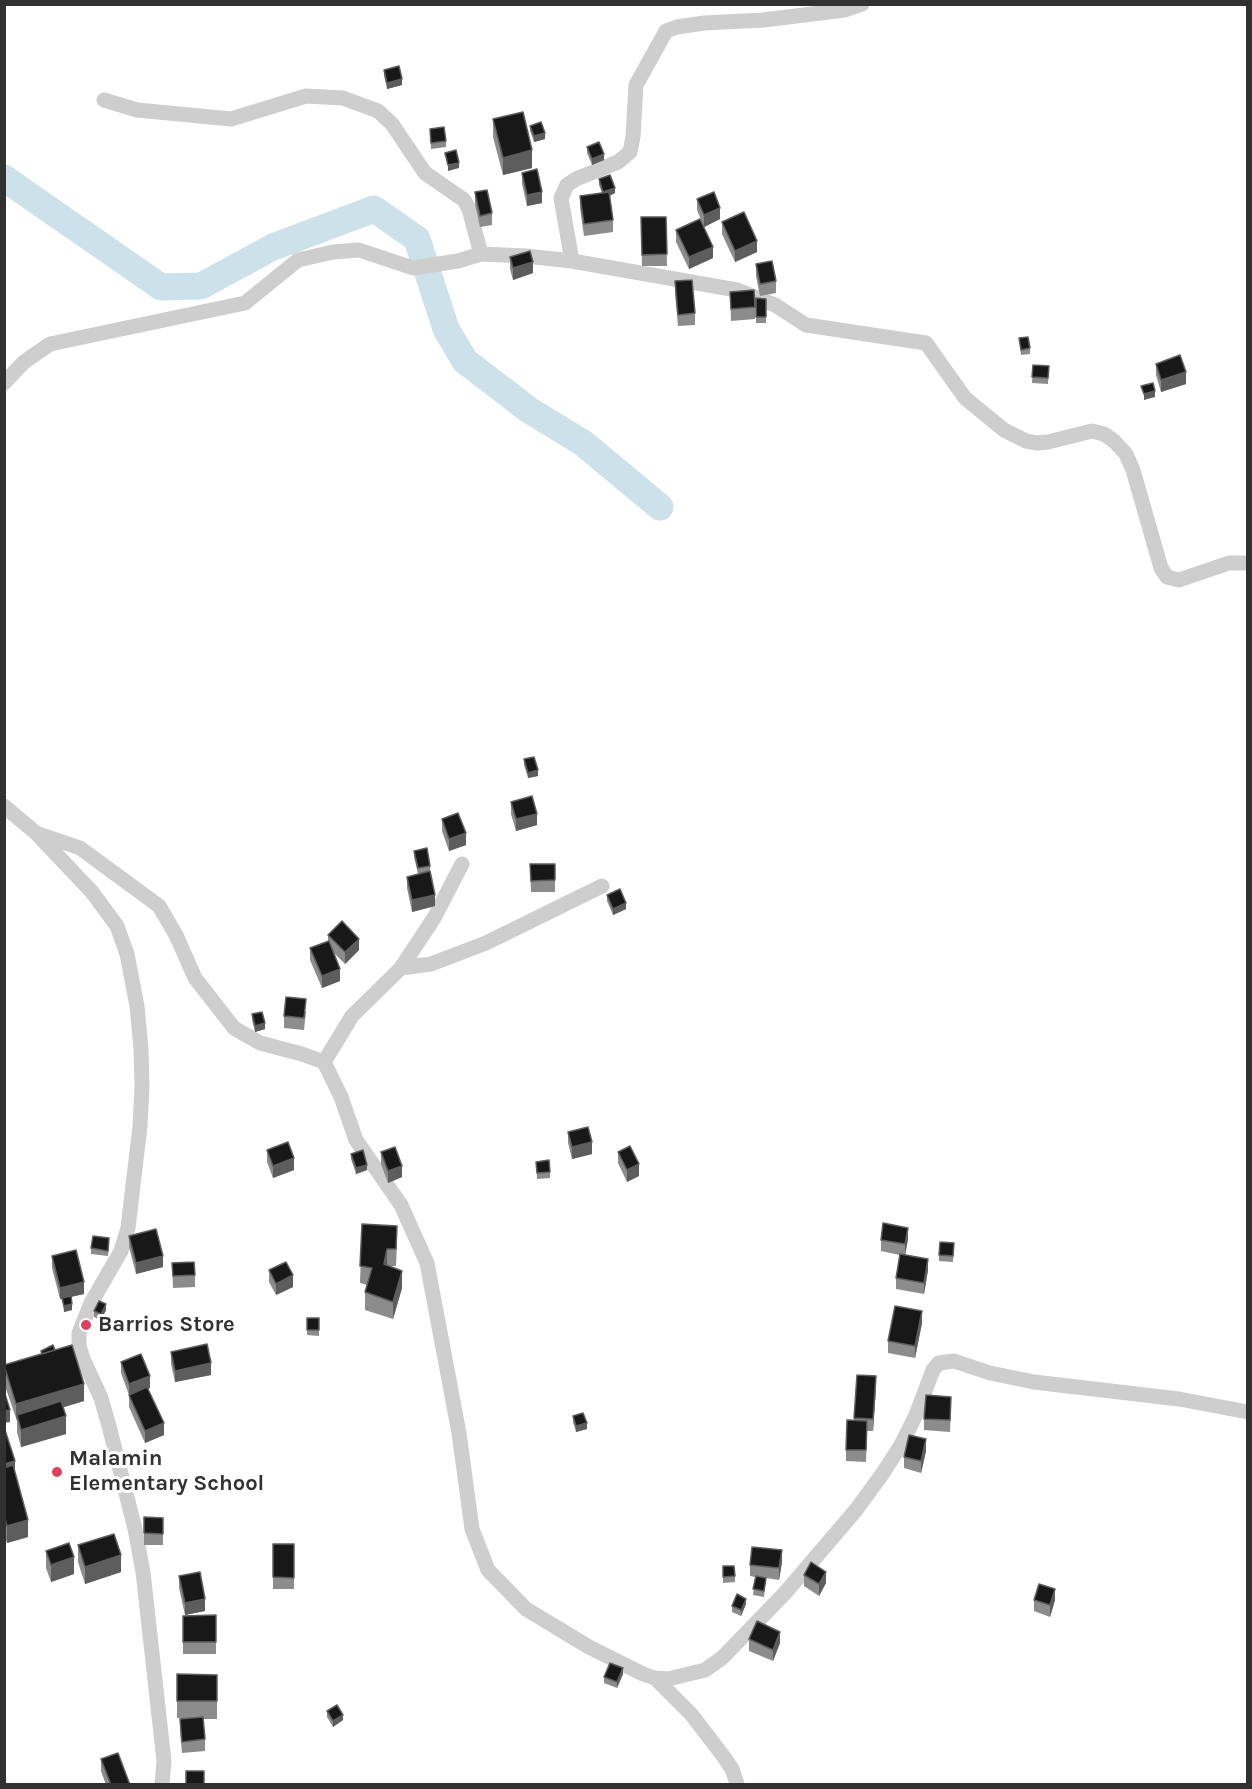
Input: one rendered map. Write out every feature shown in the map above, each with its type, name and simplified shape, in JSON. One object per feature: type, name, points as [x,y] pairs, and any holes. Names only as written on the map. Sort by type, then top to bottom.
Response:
[{"type":"street","points":[[572,261],[561,198],[567,185],[576,179],[618,162],[630,152],[636,85],[666,31],[695,24],[763,20],[845,10],[862,4]]},
{"type":"street","points":[[104,99],[137,110],[231,119],[306,96],[343,98],[378,111],[392,124],[425,173],[464,200],[469,209],[481,254]]},
{"type":"street","points":[[4,383],[24,362],[50,344],[245,303],[298,260],[333,252],[359,250],[414,268],[458,261],[481,254],[572,261],[737,290],[775,305],[806,325],[926,343],[965,398],[1004,430],[1026,441],[1037,443],[1092,431],[1104,434],[1114,441],[1126,453],[1133,470],[1161,568],[1167,577],[1179,580],[1229,563],[1248,563]]},
{"type":"street","points":[[4,806],[36,833],[92,892],[117,926],[127,954],[137,1006],[142,1087],[140,1126],[128,1228],[121,1251],[90,1303],[79,1333],[84,1361],[104,1408],[137,1540],[151,1628],[164,1761],[162,1785]]},
{"type":"street","points":[[36,833],[80,848],[159,906],[195,978],[234,1028],[260,1043],[324,1062],[341,1097],[356,1140],[401,1205],[427,1263],[459,1433],[472,1529],[488,1570],[526,1609],[589,1647],[643,1674],[668,1679],[705,1670],[722,1658],[802,1575],[856,1510],[895,1455],[916,1416],[933,1370],[939,1363],[954,1362],[990,1373],[1034,1382],[1179,1399],[1248,1412]]},
{"type":"street","points":[[324,1062],[352,1016],[401,968],[434,918],[462,864]]},
{"type":"street","points":[[401,968],[431,964],[486,943],[602,886]]},
{"type":"street","points":[[655,1678],[684,1706],[724,1757],[732,1769],[737,1785]]},
{"type":"building","points":[[399,66],[402,79],[387,83],[384,70]]},
{"type":"building","points":[[523,112],[532,150],[503,158],[493,119]]},
{"type":"building","points":[[541,122],[545,133],[534,136],[530,126]]},
{"type":"building","points":[[444,127],[446,141],[431,143],[430,129]]},
{"type":"building","points":[[599,142],[604,154],[592,159],[587,147]]},
{"type":"building","points":[[456,150],[459,163],[448,165],[445,153]]},
{"type":"building","points":[[537,169],[542,192],[527,195],[522,173]]},
{"type":"building","points":[[610,175],[615,188],[603,192],[599,179]]},
{"type":"building","points":[[487,190],[492,213],[480,216],[475,192]]},
{"type":"building","points":[[609,192],[613,220],[584,224],[580,196]]},
{"type":"building","points":[[714,192],[720,208],[704,215],[697,199]]},
{"type":"building","points":[[744,212],[757,241],[735,251],[722,222]]},
{"type":"building","points":[[641,217],[666,217],[667,254],[642,255]]},
{"type":"building","points":[[700,219],[713,247],[689,257],[676,230]]},
{"type":"building","points":[[530,251],[533,262],[513,268],[510,257]]},
{"type":"building","points":[[772,261],[776,281],[760,284],[756,264]]},
{"type":"building","points":[[692,280],[695,313],[678,315],[675,281]]},
{"type":"building","points":[[754,290],[755,307],[731,309],[730,292]]},
{"type":"building","points":[[756,298],[766,299],[766,317],[756,317]]},
{"type":"building","points":[[1028,337],[1030,348],[1021,350],[1019,338]]},
{"type":"building","points":[[1180,355],[1186,372],[1161,380],[1156,364]]},
{"type":"building","points":[[1033,365],[1049,366],[1048,378],[1032,377]]},
{"type":"building","points":[[1153,383],[1155,391],[1144,394],[1141,386]]},
{"type":"building","points":[[534,757],[538,770],[528,773],[524,759]]},
{"type":"building","points":[[532,796],[537,814],[516,819],[511,802]]},
{"type":"building","points":[[458,813],[466,833],[449,839],[442,819]]},
{"type":"building","points":[[427,848],[430,866],[418,868],[414,851]]},
{"type":"building","points":[[530,864],[555,864],[555,880],[531,881]]},
{"type":"building","points":[[430,871],[435,895],[412,900],[407,877]]},
{"type":"building","points":[[620,889],[626,903],[613,909],[607,895]]},
{"type":"building","points":[[342,921],[359,939],[345,952],[328,935]]},
{"type":"building","points":[[329,941],[340,969],[322,976],[310,948]]},
{"type":"building","points":[[286,997],[306,999],[304,1018],[284,1016]]},
{"type":"building","points":[[262,1012],[265,1023],[255,1026],[252,1014]]},
{"type":"building","points":[[588,1127],[592,1142],[572,1147],[568,1132]]},
{"type":"building","points":[[288,1142],[294,1158],[273,1166],[267,1150]]},
{"type":"building","points":[[630,1146],[639,1164],[627,1170],[618,1152]]},
{"type":"building","points":[[395,1147],[402,1166],[388,1171],[381,1152]]},
{"type":"building","points":[[363,1150],[367,1165],[356,1168],[351,1154]]},
{"type":"building","points":[[549,1160],[550,1172],[537,1173],[536,1162]]},
{"type":"building","points":[[883,1223],[908,1228],[905,1244],[881,1240]]},
{"type":"building","points":[[362,1224],[397,1226],[396,1249],[387,1249],[384,1264],[402,1271],[393,1302],[365,1292],[372,1268],[360,1266]]},
{"type":"building","points":[[156,1229],[163,1256],[136,1263],[129,1236]]},
{"type":"building","points":[[93,1236],[109,1238],[108,1251],[91,1248]]},
{"type":"building","points":[[940,1242],[954,1243],[953,1256],[939,1255]]},
{"type":"building","points":[[76,1250],[84,1282],[60,1288],[52,1256]]},
{"type":"building","points":[[900,1254],[928,1259],[924,1283],[896,1278]]},
{"type":"building","points":[[194,1262],[195,1275],[173,1276],[172,1263]]},
{"type":"building","points":[[286,1262],[293,1275],[276,1284],[269,1270]]},
{"type":"building","points":[[71,1296],[72,1304],[64,1306],[62,1298]]},
{"type":"building","points":[[99,1301],[106,1304],[101,1314],[94,1311]]},
{"type":"building","points":[[895,1306],[922,1311],[915,1346],[888,1341]]},
{"type":"building","points":[[307,1318],[319,1318],[319,1330],[307,1330]]},
{"type":"building","points":[[207,1344],[211,1363],[175,1371],[171,1352]]},
{"type":"building","points":[[53,1345],[55,1350],[42,1354],[41,1351]]},
{"type":"building","points":[[72,1345],[84,1384],[16,1404],[4,1365]]},
{"type":"building","points":[[141,1354],[150,1376],[129,1384],[121,1362]]},
{"type":"building","points":[[857,1375],[876,1376],[873,1419],[854,1418]]},
{"type":"building","points":[[147,1387],[164,1423],[145,1431],[129,1395]]},
{"type":"building","points":[[4,1391],[10,1410],[4,1411]]},
{"type":"building","points":[[926,1395],[951,1397],[950,1420],[924,1419]]},
{"type":"building","points":[[61,1401],[66,1416],[21,1430],[17,1415]]},
{"type":"building","points":[[583,1413],[587,1423],[576,1426],[573,1416]]},
{"type":"building","points":[[847,1420],[867,1421],[866,1450],[846,1450]]},
{"type":"building","points":[[4,1427],[15,1461],[4,1464]]},
{"type":"building","points":[[909,1435],[926,1439],[921,1461],[904,1457]]},
{"type":"building","points":[[13,1465],[28,1520],[7,1526],[4,1515],[4,1468]]},
{"type":"building","points":[[144,1517],[163,1518],[163,1534],[144,1533]]},
{"type":"building","points":[[114,1534],[121,1555],[85,1567],[78,1545]]},
{"type":"building","points":[[69,1543],[74,1557],[51,1565],[46,1551]]},
{"type":"building","points":[[273,1544],[294,1544],[294,1578],[273,1577]]},
{"type":"building","points":[[752,1547],[782,1550],[779,1568],[750,1565]]},
{"type":"building","points":[[811,1562],[826,1572],[819,1584],[804,1575]]},
{"type":"building","points":[[723,1566],[734,1566],[735,1576],[723,1577]]},
{"type":"building","points":[[200,1572],[205,1599],[185,1603],[179,1576]]},
{"type":"building","points":[[756,1576],[766,1578],[764,1591],[753,1589]]},
{"type":"building","points":[[1039,1584],[1055,1589],[1050,1605],[1034,1600]]},
{"type":"building","points":[[737,1594],[746,1599],[741,1610],[732,1606]]},
{"type":"building","points":[[216,1615],[216,1642],[183,1642],[183,1616]]},
{"type":"building","points":[[757,1621],[780,1632],[773,1650],[749,1639]]},
{"type":"building","points":[[610,1663],[623,1668],[617,1682],[604,1677]]},
{"type":"building","points":[[177,1674],[217,1675],[217,1701],[177,1701]]},
{"type":"building","points":[[337,1705],[343,1715],[333,1721],[327,1711]]},
{"type":"building","points":[[203,1717],[205,1739],[182,1742],[180,1719]]},
{"type":"building","points":[[118,1753],[130,1785],[111,1785],[101,1759]]},
{"type":"building","points":[[186,1771],[204,1771],[204,1785],[186,1785]]},
{"type":"waterway","points":[[4,178],[161,287],[201,286],[273,247],[374,209],[417,239],[446,329],[465,361],[529,410],[583,443],[660,507]]},
{"type":"place","name":"Barrios Store","points":[[86,1325]]},
{"type":"place","name":"Malamin Elementary School","points":[[57,1472]]}]
